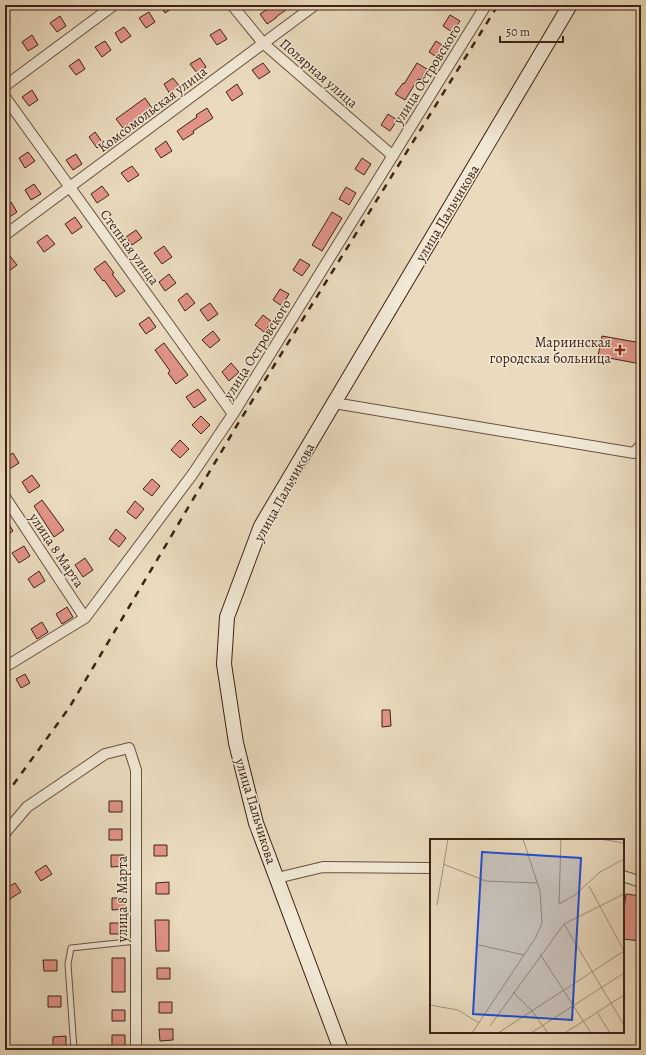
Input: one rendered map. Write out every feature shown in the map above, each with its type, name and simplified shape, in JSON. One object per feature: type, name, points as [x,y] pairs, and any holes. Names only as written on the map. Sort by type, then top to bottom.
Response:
[{"type":"street","points":[[5,86],[114,5]]},
{"type":"street","name":"Полярная улица","points":[[232,5],[263,43],[393,156]]},
{"type":"street","name":"Комсомольская улица","points":[[5,235],[315,5]]},
{"type":"street","name":"улица Островского","points":[[5,667],[85,618],[192,475],[233,414],[486,5]]},
{"type":"street","name":"улица Пальчикова","points":[[341,1050],[256,823],[236,743],[224,664],[227,617],[261,526],[570,5]]},
{"type":"street","name":"Степная улица","points":[[5,97],[233,414]]},
{"type":"street","points":[[334,403],[634,453],[641,445]]},
{"type":"street","name":"улица 8 Марта","points":[[5,497],[85,618]]},
{"type":"street","name":"улица 8 Марта","points":[[5,833],[28,807],[105,754],[129,748],[136,770],[136,1050]]},
{"type":"street","points":[[277,878],[323,866],[430,868]]},
{"type":"street","points":[[624,876],[641,882]]},
{"type":"lane","points":[[74,1050],[68,964],[71,948],[136,941]]},
{"type":"building","points":[[160,5],[177,5],[165,13]]},
{"type":"building","points":[[274,5],[293,5],[267,24],[260,14]]},
{"type":"building","points":[[149,12],[155,22],[146,28],[139,18]]},
{"type":"building","points":[[450,15],[460,21],[452,32],[443,26]]},
{"type":"building","points":[[60,16],[66,26],[57,32],[50,23]]},
{"type":"building","points":[[124,27],[131,36],[121,43],[115,33]]},
{"type":"building","points":[[220,29],[227,39],[217,45],[210,35]]},
{"type":"building","points":[[32,35],[38,45],[28,51],[22,42]]},
{"type":"building","points":[[105,41],[111,50],[102,57],[95,47]]},
{"type":"building","points":[[436,41],[445,47],[438,58],[429,52]]},
{"type":"building","points":[[200,58],[206,67],[197,73],[190,64]]},
{"type":"building","points":[[79,59],[85,69],[76,75],[69,66]]},
{"type":"building","points":[[263,63],[270,72],[259,79],[252,70]]},
{"type":"building","points":[[417,63],[427,69],[420,80],[418,79],[405,100],[395,94],[403,83],[404,84]]},
{"type":"building","points":[[173,78],[180,87],[170,94],[164,84]]},
{"type":"building","points":[[237,84],[243,94],[232,101],[226,92]]},
{"type":"building","points":[[32,90],[38,100],[29,106],[22,97]]},
{"type":"building","points":[[145,98],[152,108],[123,128],[116,119]]},
{"type":"building","points":[[207,108],[213,118],[193,131],[194,133],[183,140],[177,131]]},
{"type":"building","points":[[388,114],[397,120],[390,131],[381,125]]},
{"type":"building","points":[[95,132],[103,143],[97,148],[89,137]]},
{"type":"building","points":[[166,141],[172,151],[161,158],[155,149]]},
{"type":"building","points":[[28,152],[35,161],[25,168],[19,158]]},
{"type":"building","points":[[76,154],[82,164],[73,170],[66,160]]},
{"type":"building","points":[[362,158],[371,164],[364,175],[355,169]]},
{"type":"building","points":[[132,166],[139,175],[128,182],[121,173]]},
{"type":"building","points":[[34,184],[41,194],[31,200],[25,190]]},
{"type":"building","points":[[102,186],[109,195],[97,203],[91,194]]},
{"type":"building","points":[[346,187],[356,193],[349,205],[339,199]]},
{"type":"building","points":[[11,202],[17,212],[8,218],[5,214],[5,206]]},
{"type":"building","points":[[332,212],[342,218],[322,251],[312,245]]},
{"type":"building","points":[[75,217],[82,227],[72,234],[65,224]]},
{"type":"building","points":[[136,230],[142,238],[132,245],[126,237]]},
{"type":"building","points":[[47,235],[55,244],[44,252],[37,242]]},
{"type":"building","points":[[164,246],[172,257],[162,264],[154,253]]},
{"type":"building","points":[[10,256],[17,265],[5,274],[5,260]]},
{"type":"building","points":[[300,259],[310,265],[302,276],[293,270]]},
{"type":"building","points":[[105,261],[114,273],[112,274],[125,291],[116,297],[94,269]]},
{"type":"building","points":[[169,274],[176,283],[165,291],[159,282]]},
{"type":"building","points":[[280,289],[289,294],[282,306],[273,300]]},
{"type":"building","points":[[187,293],[195,303],[185,311],[178,300]]},
{"type":"building","points":[[210,303],[218,314],[208,321],[200,310]]},
{"type":"building","points":[[263,315],[272,322],[264,332],[255,325]]},
{"type":"building","points":[[149,317],[156,327],[146,334],[139,324]]},
{"type":"building","points":[[213,331],[220,340],[210,348],[202,340]]},
{"type":"building","name":"Мариинская городская больница","points":[[602,336],[641,343],[641,364],[598,356]]},
{"type":"building","points":[[164,343],[188,375],[176,384],[168,373],[170,371],[155,350]]},
{"type":"building","points":[[231,363],[239,372],[229,381],[222,372]]},
{"type":"building","points":[[198,389],[206,400],[194,408],[186,397]]},
{"type":"building","points":[[201,416],[210,425],[201,434],[192,425]]},
{"type":"building","points":[[180,440],[189,449],[180,458],[171,450]]},
{"type":"building","points":[[13,453],[19,463],[8,470],[5,464],[5,458]]},
{"type":"building","points":[[32,475],[40,486],[29,493],[22,482]]},
{"type":"building","points":[[152,479],[160,486],[152,496],[143,489]]},
{"type":"building","points":[[42,500],[64,530],[54,537],[34,506]]},
{"type":"building","points":[[135,501],[144,509],[136,519],[127,512]]},
{"type":"building","points":[[5,518],[13,531],[5,537]]},
{"type":"building","points":[[116,529],[126,538],[119,547],[109,539]]},
{"type":"building","points":[[24,546],[30,556],[19,563],[12,553]]},
{"type":"building","points":[[85,558],[93,570],[83,577],[75,565]]},
{"type":"building","points":[[39,571],[45,581],[34,588],[28,579]]},
{"type":"building","points":[[67,607],[73,617],[62,624],[56,614]]},
{"type":"building","points":[[42,622],[48,632],[37,639],[31,629]]},
{"type":"building","points":[[25,674],[30,683],[21,688],[16,679]]},
{"type":"building","points":[[382,710],[390,710],[391,726],[382,727]]},
{"type":"building","points":[[109,801],[122,801],[122,812],[109,812]]},
{"type":"building","points":[[109,829],[122,829],[122,840],[109,840]]},
{"type":"building","points":[[154,845],[167,845],[167,856],[154,856]]},
{"type":"building","points":[[111,855],[124,855],[124,866],[111,867]]},
{"type":"building","points":[[46,865],[52,874],[41,881],[35,872]]},
{"type":"building","points":[[169,882],[169,894],[156,894],[156,883]]},
{"type":"building","points":[[15,883],[21,892],[10,899],[5,892],[5,889]]},
{"type":"building","points":[[626,894],[641,896],[640,941],[624,939],[624,908]]},
{"type":"building","points":[[112,898],[125,898],[125,909],[112,910]]},
{"type":"building","points":[[155,920],[169,920],[169,951],[156,951]]},
{"type":"building","points":[[110,923],[123,923],[123,934],[110,934]]},
{"type":"building","points":[[112,958],[125,958],[125,992],[112,992]]},
{"type":"building","points":[[43,960],[57,960],[57,971],[44,971]]},
{"type":"building","points":[[157,968],[170,968],[170,979],[157,979]]},
{"type":"building","points":[[48,996],[61,996],[61,1007],[48,1007]]},
{"type":"building","points":[[159,1002],[172,1002],[172,1013],[159,1013]]},
{"type":"building","points":[[112,1010],[125,1010],[125,1021],[112,1021]]},
{"type":"building","points":[[159,1029],[173,1029],[173,1040],[160,1041]]},
{"type":"building","points":[[112,1035],[125,1035],[125,1046],[112,1046]]},
{"type":"building","points":[[66,1036],[66,1048],[53,1048],[53,1037]]},
{"type":"railway","points":[[5,796],[69,708],[239,422],[498,5]]},
{"type":"place","name":"Мариинская городская больница","points":[[620,350]]}]
